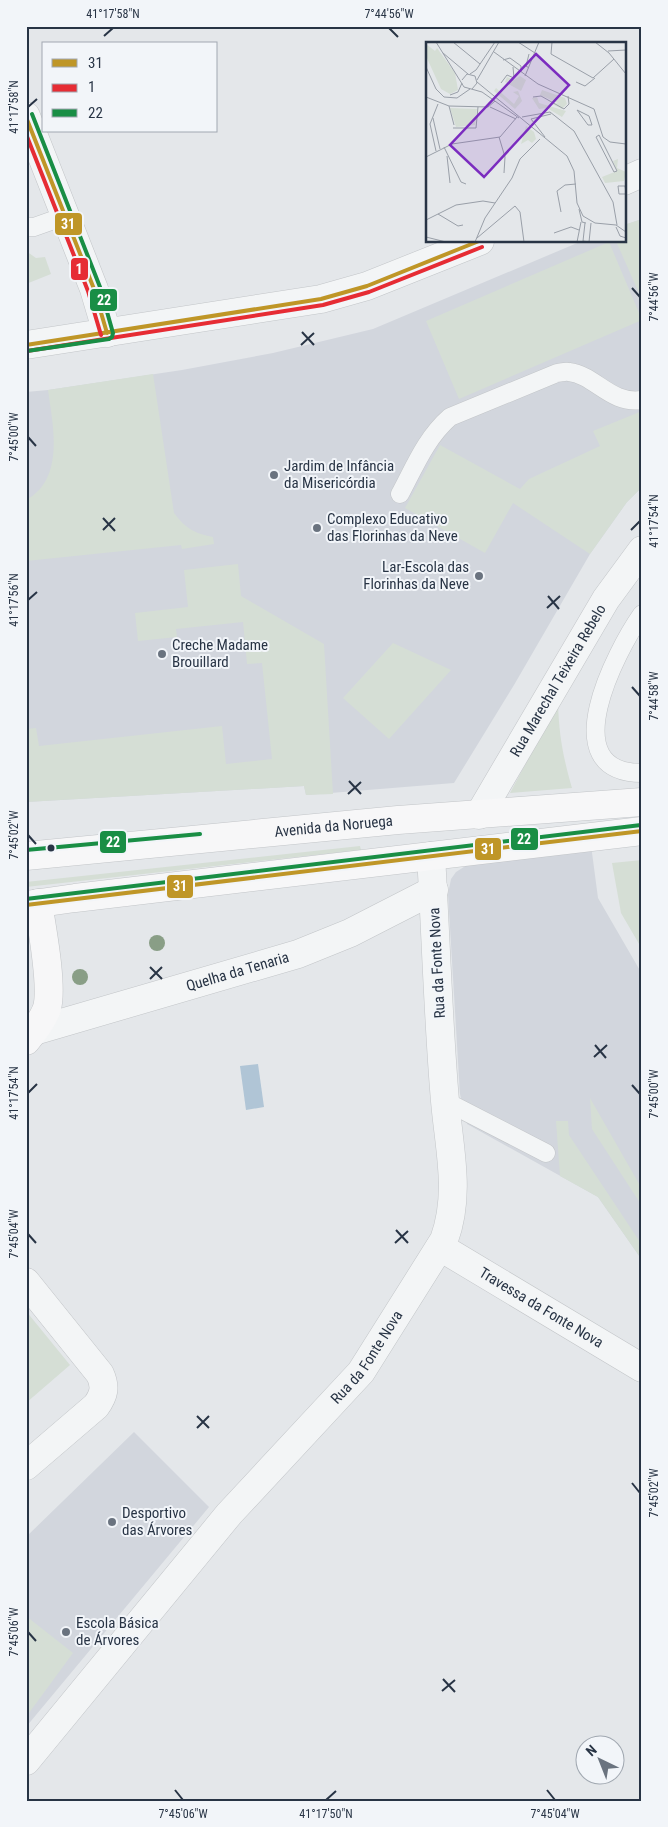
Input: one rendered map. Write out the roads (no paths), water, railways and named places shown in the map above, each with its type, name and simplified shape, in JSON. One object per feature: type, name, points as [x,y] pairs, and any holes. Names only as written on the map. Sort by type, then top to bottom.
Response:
[{"type":"main road","name":"Avenida da Noruega","points":[[26,856],[398,820],[642,802]]},
{"type":"main road","points":[[30,1036],[44,1013],[49,998],[44,944],[32,904],[642,831]]},
{"type":"street","points":[[26,116],[99,304],[106,333]]},
{"type":"street","points":[[626,179],[642,173]]},
{"type":"street","points":[[27,343],[106,333],[337,296],[368,286],[478,242]]},
{"type":"street","name":"Rua Marechal Teixeira Rebelo","points":[[479,814],[606,598],[642,550]]},
{"type":"street","name":"Rua da Fonte Nova","points":[[26,1760],[229,1514],[362,1372],[440,1247],[452,1216],[454,1186],[445,1101],[431,856]]},
{"type":"street","name":"Quelha da Tenaria","points":[[30,1036],[298,954],[350,933],[434,890]]},
{"type":"street","name":"Travessa da Fonte Nova","points":[[440,1247],[642,1368]]},
{"type":"street","points":[[26,1282],[100,1374],[104,1383],[104,1389],[102,1398],[96,1406],[26,1466]]},
{"type":"lane","points":[[26,227],[34,227],[65,216]]},
{"type":"lane","points":[[400,494],[436,429],[450,417],[557,373],[569,372],[583,377],[614,396],[627,400],[642,400]]},
{"type":"lane","points":[[642,614],[622,645],[604,688],[597,714],[595,736],[597,749],[612,766],[624,771],[642,772]]},
{"type":"lane","points":[[445,1101],[546,1153]]},
{"type":"water","points":[[258,1064],[264,1107],[246,1110],[240,1066]]},
{"type":"place","name":"Jardim de Infância da Misericórdia","points":[[274,475]]},
{"type":"place","name":"Complexo Educativo das Florinhas da Neve","points":[[317,528]]},
{"type":"place","name":"Lar-Escola das Florinhas da Neve","points":[[479,576]]},
{"type":"place","name":"Creche Madame Brouillard","points":[[162,654]]},
{"type":"place","name":"Desportivo das Árvores","points":[[112,1522]]},
{"type":"place","name":"Escola Básica de Árvores","points":[[66,1632]]}]
